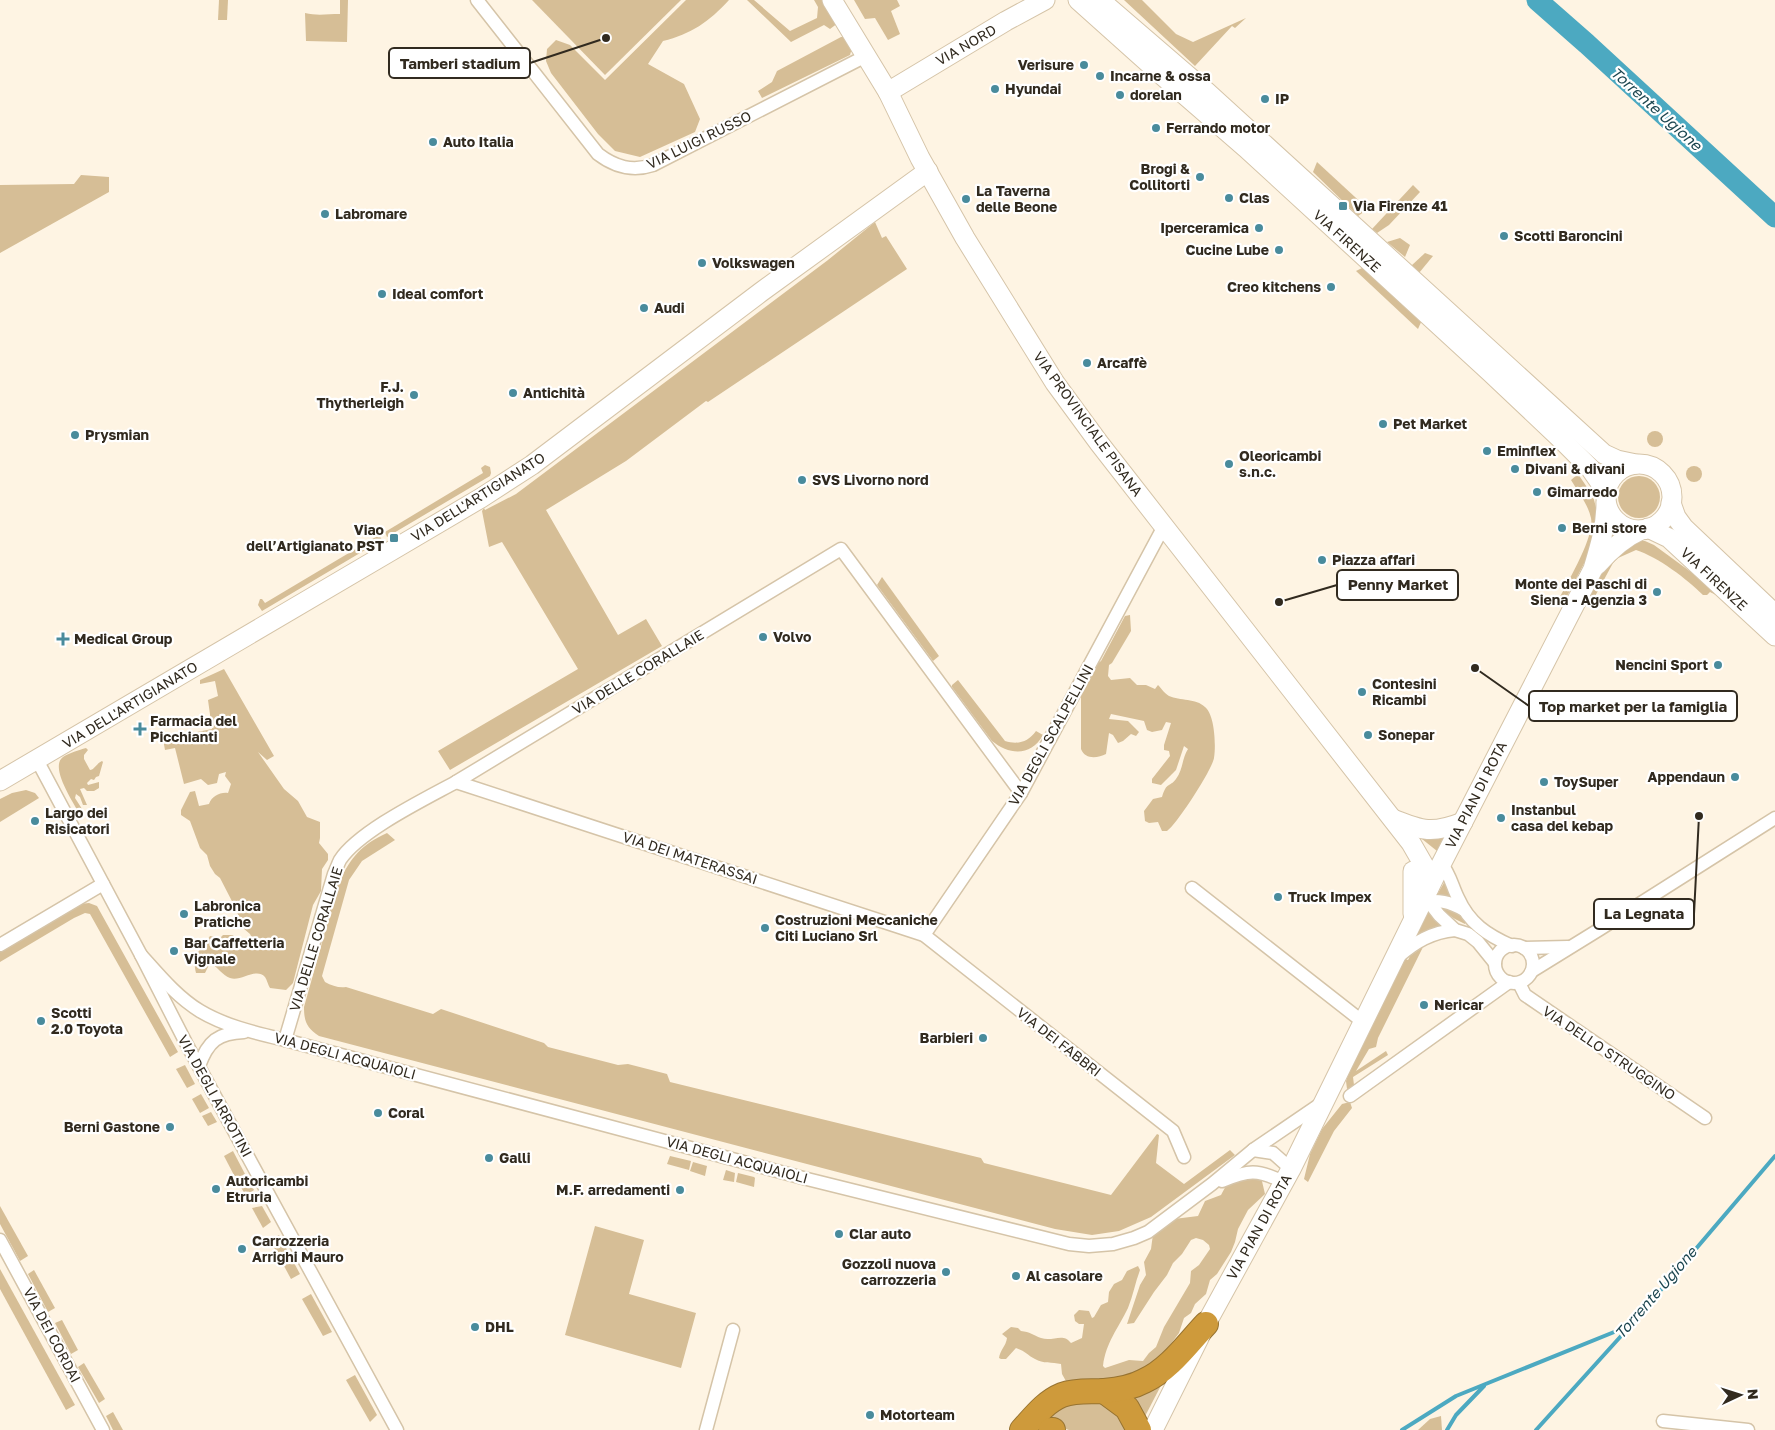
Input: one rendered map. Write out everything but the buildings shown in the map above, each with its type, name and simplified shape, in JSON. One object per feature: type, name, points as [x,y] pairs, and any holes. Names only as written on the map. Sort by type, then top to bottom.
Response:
[{"type":"highway","points":[[1022,1430],[1050,1401],[1062,1395],[1074,1392],[1104,1391],[1144,1381],[1155,1374],[1206,1324]]},
{"type":"highway","points":[[1104,1391],[1126,1408],[1139,1430]]},
{"type":"main road","name":"VIA PROVINCIALE PISANA","points":[[832,0],[888,92],[965,238],[1055,383],[1099,443],[1412,843],[1426,869],[1426,897]]},
{"type":"main road","points":[[1006,21],[1017,10],[1023,0]]},
{"type":"main road","name":"VIA NORD","points":[[888,92],[1006,21],[1045,0]]},
{"type":"main road","name":"VIA FIRENZE","points":[[1078,0],[1157,72],[1246,148],[1496,377],[1600,479],[1606,496]]},
{"type":"main road","name":"VIA FIRENZE","points":[[1106,3],[1208,93],[1604,454],[1617,460],[1636,464]]},
{"type":"main road","name":"VIA DELL'ARTIGIANATO","points":[[0,781],[481,498],[532,465],[760,292],[928,171]]},
{"type":"main road","points":[[1636,464],[1653,467],[1661,472],[1671,487],[1671,503],[1663,519],[1656,525],[1645,529],[1626,527],[1619,522],[1609,510],[1606,496],[1610,481],[1617,472],[1626,466],[1636,464]]},
{"type":"main road","name":"VIA PIAN DI ROTA","points":[[1153,1430],[1206,1324],[1287,1175],[1426,897],[1441,863],[1593,569],[1603,539],[1606,521],[1606,496]]},
{"type":"main road","name":"VIA FIRENZE","points":[[1671,503],[1676,517],[1684,528],[1775,614]]},
{"type":"main road","name":"VIA FIRENZE","points":[[1645,529],[1660,533],[1675,544],[1775,636]]},
{"type":"main road","name":"VIA PIAN DI ROTA","points":[[1593,569],[1622,541],[1645,529]]},
{"type":"main road","name":"VIA PROVINCIALE PISANA","points":[[1390,817],[1441,863]]},
{"type":"main road","name":"VIA PROVINCIALE PISANA","points":[[1390,817],[1426,897]]},
{"type":"main road","points":[[1390,817],[1424,830],[1441,830],[1463,822]]},
{"type":"main road","name":"VIA PROVINCIALE PISANA","points":[[1412,923],[1413,870]]},
{"type":"street","name":"VIA LUIGI RUSSO","points":[[477,0],[598,154],[613,164],[628,168],[637,169],[653,165],[866,56]]},
{"type":"street","name":"VIA DEGLI SCALPELLINI","points":[[924,935],[1021,793],[1164,526]]},
{"type":"street","name":"VIA DELLE CORALLAIE","points":[[285,1040],[334,874],[341,859],[357,842],[376,828],[456,782],[841,549],[1021,793]]},
{"type":"street","name":"VIA DEGLI ARROTINI","points":[[37,760],[141,955],[162,999],[397,1430]]},
{"type":"street","name":"VIA DEI MATERASSAI","points":[[456,782],[924,935]]},
{"type":"street","name":"VIA PROVINCIALE PISANA","points":[[1532,971],[1775,818]]},
{"type":"street","name":"VIA PROVINCIALE PISANA","points":[[1441,863],[1448,871],[1464,910],[1472,921],[1487,933],[1518,947],[1551,948],[1570,946]]},
{"type":"street","points":[[0,945],[103,884]]},
{"type":"street","points":[[1192,888],[1363,1022]]},
{"type":"street","name":"VIA PROVINCIALE PISANA","points":[[1426,897],[1447,902],[1464,910]]},
{"type":"street","name":"VIA PROVINCIALE PISANA","points":[[1426,897],[1439,915],[1455,930],[1468,934],[1478,942],[1495,963]]},
{"type":"street","points":[[1394,960],[1424,938],[1436,933],[1455,930]]},
{"type":"street","name":"VIA DEI FABBRI","points":[[924,935],[1173,1131],[1184,1157]]},
{"type":"street","points":[[1350,1096],[1514,983],[1529,976],[1532,971],[1532,958],[1518,947],[1500,952],[1495,963],[1499,975],[1514,983]]},
{"type":"street","name":"VIA DEGLI ACQUAIOLI","points":[[141,955],[180,996],[200,1011],[249,1032],[807,1179],[1069,1244],[1104,1245],[1140,1236],[1212,1184],[1253,1150],[1324,1102]]},
{"type":"street","name":"VIA DELLO STRUGGINO","points":[[1514,983],[1525,995],[1705,1118]]},
{"type":"street","name":"VIA DEGLI ACQUAIOLI","points":[[199,1066],[206,1049],[211,1043],[230,1032],[249,1032]]},
{"type":"street","points":[[1253,1150],[1273,1153],[1287,1175]]},
{"type":"street","name":"VIA DEGLI ACQUAIOLI","points":[[1212,1184],[1240,1174],[1254,1172],[1269,1175],[1287,1175]]},
{"type":"street","name":"VIA DEI CORDAI","points":[[0,1240],[103,1430]]},
{"type":"street","points":[[706,1430],[733,1330]]},
{"type":"street","points":[[1663,1421],[1748,1430]]},
{"type":"shaded area","points":[[219,0],[228,0],[227,20],[218,20]]},
{"type":"shaded area","points":[[340,0],[348,0],[347,42],[306,41],[305,13],[318,15],[340,14]]},
{"type":"shaded area","points":[[532,0],[681,0],[605,75]]},
{"type":"shaded area","points":[[686,0],[729,0],[714,15],[691,31],[663,41],[648,64],[684,84],[700,119],[695,132],[640,157],[615,151],[598,134],[551,73],[546,61],[547,49],[556,40],[570,45],[605,80]]},
{"type":"shaded area","points":[[747,0],[754,0],[790,31],[817,18],[818,7],[814,0],[824,0],[838,23],[830,29],[824,25],[791,42]]},
{"type":"shaded area","points":[[854,0],[897,0],[900,6],[891,11],[900,34],[888,40],[875,18],[865,19]]},
{"type":"shaded area","points":[[1124,0],[1142,0],[1176,34],[1193,42],[1246,18],[1235,28],[1232,26],[1195,66]]},
{"type":"shaded area","points":[[844,37],[852,48],[850,55],[762,98],[758,91],[772,82],[777,71]]},
{"type":"shaded area","points":[[1317,162],[1368,209],[1358,216],[1313,172]]},
{"type":"shaded area","points":[[81,175],[109,177],[109,192],[0,253],[0,185],[74,184]]},
{"type":"shaded area","points":[[1413,185],[1420,192],[1389,225],[1377,233],[1372,229]]},
{"type":"shaded area","points":[[875,222],[882,238],[886,236],[907,269],[708,402],[706,401],[626,461],[546,510],[618,635],[646,619],[662,646],[450,770],[438,751],[578,669],[502,542],[489,547],[482,511],[484,508],[485,510],[516,494],[828,260]]},
{"type":"shaded area","points":[[1400,238],[1410,245],[1405,257],[1387,242]]},
{"type":"shaded area","points":[[1425,253],[1433,256],[1419,273],[1411,266]]},
{"type":"shaded area","points":[[1364,267],[1422,320],[1418,329],[1356,271]]},
{"type":"shaded area","points":[[1655,431],[1661,433],[1663,439],[1661,445],[1655,447],[1649,445],[1647,439],[1649,433]]},
{"type":"shaded area","points":[[485,465],[490,467],[490,476],[387,537],[385,532],[483,473],[481,468]]},
{"type":"shaded area","points":[[1694,466],[1700,468],[1702,474],[1700,480],[1694,482],[1688,480],[1686,474],[1688,468]]},
{"type":"shaded area","points":[[1578,474],[1593,496],[1599,519],[1591,550],[1563,604],[1558,601],[1585,548],[1591,526],[1588,508],[1571,480]]},
{"type":"shaded area","points":[[1635,476],[1643,476],[1654,482],[1660,497],[1654,512],[1643,518],[1635,518],[1624,512],[1618,501],[1618,493],[1624,482]]},
{"type":"shaded area","points":[[379,535],[382,540],[262,611],[258,605],[260,599],[265,603]]},
{"type":"shaded area","points":[[1635,541],[1645,541],[1654,545],[1721,594],[1716,595],[1710,592],[1707,595],[1703,595],[1672,569],[1645,553],[1636,550],[1618,558],[1613,563],[1593,600],[1589,598],[1606,564]]},
{"type":"shaded area","points":[[882,577],[939,656],[933,661],[877,585]]},
{"type":"shaded area","points":[[1130,615],[1131,631],[1109,665],[1108,676],[1111,680],[1130,678],[1137,685],[1146,685],[1155,689],[1158,685],[1169,696],[1201,704],[1208,711],[1213,723],[1215,746],[1212,764],[1186,808],[1167,831],[1162,831],[1158,822],[1149,823],[1145,821],[1144,811],[1153,799],[1162,797],[1167,787],[1174,782],[1180,772],[1188,749],[1184,746],[1176,770],[1161,785],[1152,783],[1152,779],[1170,756],[1169,751],[1164,750],[1164,745],[1171,723],[1166,722],[1162,730],[1152,732],[1147,730],[1144,721],[1111,714],[1109,719],[1128,721],[1139,732],[1136,736],[1131,734],[1118,743],[1113,735],[1109,733],[1106,754],[1099,756],[1085,755],[1081,749],[1081,688],[1101,661],[1125,616]]},
{"type":"shaded area","points":[[224,669],[274,756],[267,760],[258,752],[284,789],[298,801],[307,817],[320,822],[319,843],[328,854],[328,860],[322,869],[321,891],[313,905],[293,983],[286,990],[270,988],[265,977],[261,974],[234,979],[230,978],[210,963],[205,973],[196,973],[196,956],[210,936],[220,938],[223,935],[233,935],[236,939],[245,940],[249,943],[254,942],[250,934],[243,928],[236,909],[220,878],[210,866],[207,855],[200,848],[190,821],[181,815],[181,810],[190,792],[195,791],[199,806],[209,804],[219,794],[228,793],[231,784],[225,776],[226,772],[219,774],[217,783],[208,785],[201,779],[184,784],[175,748],[165,750],[163,739],[171,737],[173,744],[190,741],[189,738],[182,739],[182,735],[212,729],[208,700],[218,696],[215,681],[200,684],[200,680]]},
{"type":"shaded area","points":[[958,680],[1005,741],[1022,742],[1030,738],[1036,731],[1043,735],[1032,747],[1019,752],[999,746],[992,741],[952,687]]},
{"type":"shaded area","points":[[86,748],[88,750],[84,755],[84,759],[90,770],[100,762],[103,762],[99,776],[87,783],[88,785],[99,782],[99,788],[94,791],[87,791],[84,788],[80,789],[87,805],[83,805],[80,797],[76,794],[75,798],[84,812],[80,815],[64,785],[59,762],[63,757]]},
{"type":"shaded area","points":[[26,790],[35,793],[39,798],[0,822],[0,799],[12,793]]},
{"type":"shaded area","points":[[387,833],[395,840],[362,861],[349,880],[322,976],[325,982],[330,985],[346,987],[433,1014],[441,1009],[544,1043],[548,1047],[618,1065],[628,1064],[667,1074],[670,1082],[981,1158],[984,1163],[1111,1195],[1157,1134],[1159,1135],[1156,1163],[1184,1184],[1230,1150],[1235,1155],[1151,1217],[1119,1231],[1092,1235],[1055,1229],[319,1036],[307,1024],[304,1007],[339,882],[358,852],[370,842]]},
{"type":"shaded area","points":[[1444,836],[1437,851],[1422,839],[1423,837]]},
{"type":"shaded area","points":[[1445,881],[1452,897],[1451,899],[1438,896]]},
{"type":"shaded area","points":[[89,903],[97,906],[178,1052],[170,1057],[90,914],[85,913],[74,918],[0,962],[0,950],[80,904]]},
{"type":"shaded area","points":[[1442,906],[1458,914],[1464,919],[1465,924],[1441,910]]},
{"type":"shaded area","points":[[1429,910],[1447,926],[1431,929],[1414,938]]},
{"type":"shaded area","points":[[1423,947],[1378,1038],[1376,1047],[1369,1049],[1356,1071],[1386,1051],[1388,1055],[1353,1077],[1354,1085],[1347,1089],[1346,1081],[1350,1069],[1400,966],[1406,959],[1408,960],[1410,956]]},
{"type":"shaded area","points":[[185,1065],[195,1084],[187,1088],[176,1069]]},
{"type":"shaded area","points":[[201,1094],[209,1108],[200,1113],[192,1099]]},
{"type":"shaded area","points":[[1350,1102],[1352,1108],[1334,1131],[1308,1182],[1304,1179],[1310,1154],[1322,1129],[1342,1104]]},
{"type":"shaded area","points":[[211,1112],[217,1122],[208,1126],[202,1116]]},
{"type":"shaded area","points":[[233,1151],[245,1174],[236,1179],[224,1156]]},
{"type":"shaded area","points":[[670,1156],[691,1161],[689,1170],[667,1164]]},
{"type":"shaded area","points":[[693,1162],[707,1166],[705,1176],[690,1171]]},
{"type":"shaded area","points":[[726,1170],[735,1173],[734,1182],[723,1180]]},
{"type":"shaded area","points":[[738,1173],[754,1177],[754,1187],[736,1182]]},
{"type":"shaded area","points":[[247,1177],[254,1190],[246,1196],[238,1182]]},
{"type":"shaded area","points":[[1261,1177],[1265,1194],[1248,1210],[1238,1229],[1231,1252],[1217,1274],[1210,1280],[1206,1294],[1195,1304],[1191,1313],[1184,1318],[1179,1333],[1146,1377],[1067,1383],[1062,1374],[1061,1364],[1038,1361],[1016,1348],[1006,1359],[999,1358],[1007,1338],[1002,1334],[1011,1327],[1045,1339],[1065,1338],[1071,1343],[1082,1338],[1084,1324],[1079,1324],[1075,1321],[1074,1315],[1079,1310],[1089,1311],[1092,1318],[1094,1317],[1101,1305],[1108,1302],[1109,1292],[1114,1284],[1122,1280],[1127,1271],[1138,1266],[1140,1270],[1130,1303],[1110,1343],[1103,1366],[1105,1368],[1129,1360],[1143,1361],[1156,1347],[1164,1327],[1190,1283],[1191,1271],[1199,1265],[1210,1249],[1209,1245],[1203,1240],[1196,1238],[1191,1240],[1182,1254],[1173,1263],[1167,1275],[1134,1323],[1127,1324],[1140,1285],[1146,1275],[1144,1262],[1151,1249],[1153,1234],[1174,1219],[1198,1216],[1205,1201],[1221,1195],[1229,1180]]},
{"type":"shaded area","points":[[0,1206],[28,1256],[20,1261],[0,1224]]},
{"type":"shaded area","points":[[262,1206],[271,1222],[263,1228],[252,1208]]},
{"type":"shaded area","points":[[595,1226],[644,1240],[629,1294],[696,1313],[681,1368],[565,1335]]},
{"type":"shaded area","points":[[279,1235],[300,1274],[291,1279],[270,1240]]},
{"type":"shaded area","points":[[0,1269],[75,1405],[66,1410],[0,1289]]},
{"type":"shaded area","points":[[34,1270],[55,1308],[48,1312],[28,1274]]},
{"type":"shaded area","points":[[311,1294],[332,1332],[323,1336],[302,1299]]},
{"type":"shaded area","points":[[62,1320],[78,1350],[71,1354],[55,1323]]},
{"type":"shaded area","points":[[84,1363],[105,1399],[99,1403],[78,1367]]},
{"type":"shaded area","points":[[1168,1372],[1141,1424],[1131,1392]]},
{"type":"shaded area","points":[[355,1375],[377,1415],[370,1422],[346,1380]]},
{"type":"shaded area","points":[[1079,1395],[1115,1406],[1130,1430],[1069,1430],[1033,1421]]},
{"type":"shaded area","points":[[113,1412],[123,1430],[113,1430],[106,1416]]},
{"type":"shaded area","points":[[1441,1416],[1442,1430],[1418,1430],[1430,1419]]},
{"type":"waterway","name":"Torrente Ugione","points":[[1537,0],[1775,217]]},
{"type":"waterway","name":"Torrente Ugione","points":[[1536,1430],[1631,1325],[1775,1156]]},
{"type":"waterway","points":[[1402,1430],[1456,1396],[1629,1326]]},
{"type":"waterway","points":[[1447,1430],[1456,1415],[1484,1386]]},
{"type":"place","name":"Tamberi stadium","points":[[606,38]]},
{"type":"place","name":"Verisure","points":[[1084,65]]},
{"type":"place","name":"Incarne & ossa","points":[[1100,76]]},
{"type":"place","name":"Hyundai","points":[[995,89]]},
{"type":"place","name":"dorelan","points":[[1120,95]]},
{"type":"place","name":"IP","points":[[1265,99]]},
{"type":"place","name":"Ferrando motor","points":[[1156,128]]},
{"type":"place","name":"Auto Italia","points":[[433,142]]},
{"type":"place","name":"Brogi & Collitorti","points":[[1200,177]]},
{"type":"place","name":"Clas","points":[[1229,198]]},
{"type":"place","name":"La Taverna delle Beone","points":[[966,199]]},
{"type":"place","name":"Via Firenze 41","points":[[1343,206]]},
{"type":"place","name":"Labromare","points":[[325,214]]},
{"type":"place","name":"Iperceramica","points":[[1259,228]]},
{"type":"place","name":"Scotti Baroncini","points":[[1504,236]]},
{"type":"place","name":"Cucine Lube","points":[[1279,250]]},
{"type":"place","name":"Volkswagen","points":[[702,263]]},
{"type":"place","name":"Creo kitchens","points":[[1331,287]]},
{"type":"place","name":"Ideal comfort","points":[[382,294]]},
{"type":"place","name":"Audi","points":[[644,308]]},
{"type":"place","name":"Arcaffè","points":[[1087,363]]},
{"type":"place","name":"Antichità","points":[[513,393]]},
{"type":"place","name":"F.J. Thytherleigh","points":[[414,395]]},
{"type":"place","name":"Pet Market","points":[[1383,424]]},
{"type":"place","name":"Prysmian","points":[[75,435]]},
{"type":"place","name":"Eminflex","points":[[1487,451]]},
{"type":"place","name":"Oleoricambi s.n.c.","points":[[1229,464]]},
{"type":"place","name":"Divani & divani","points":[[1515,469]]},
{"type":"place","name":"SVS Livorno nord","points":[[802,480]]},
{"type":"place","name":"Gimarredo","points":[[1537,492]]},
{"type":"place","name":"Berni store","points":[[1562,528]]},
{"type":"place","name":"Viao dell’Artigianato PST","points":[[394,538]]},
{"type":"place","name":"Piazza affari","points":[[1322,560]]},
{"type":"place","name":"Monte dei Paschi di Siena - Agenzia 3","points":[[1657,592]]},
{"type":"place","name":"Penny Market","points":[[1279,602]]},
{"type":"place","name":"Volvo","points":[[763,637]]},
{"type":"place","name":"Medical Group","points":[[63,639]]},
{"type":"place","name":"Nencini Sport","points":[[1718,665]]},
{"type":"place","name":"Top market per la famiglia","points":[[1475,668]]},
{"type":"place","name":"Contesini Ricambi","points":[[1362,692]]},
{"type":"place","name":"Farmacia del Picchianti","points":[[140,729]]},
{"type":"place","name":"Sonepar","points":[[1368,735]]},
{"type":"place","name":"Appendaun","points":[[1735,777]]},
{"type":"place","name":"ToySuper","points":[[1544,782]]},
{"type":"place","name":"La Legnata","points":[[1699,816]]},
{"type":"place","name":"Instanbul casa del kebap","points":[[1501,818]]},
{"type":"place","name":"Largo dei Risicatori","points":[[35,821]]},
{"type":"place","name":"Truck Impex","points":[[1278,897]]},
{"type":"place","name":"Labronica Pratiche","points":[[184,914]]},
{"type":"place","name":"Costruzioni Meccaniche Citi Luciano Srl","points":[[765,928]]},
{"type":"place","name":"Bar Caffetteria Vignale","points":[[174,951]]},
{"type":"place","name":"Nericar","points":[[1424,1005]]},
{"type":"place","name":"Scotti 2.0 Toyota","points":[[41,1021]]},
{"type":"place","name":"Barbieri","points":[[983,1038]]},
{"type":"place","name":"Coral","points":[[378,1113]]},
{"type":"place","name":"Berni Gastone","points":[[170,1127]]},
{"type":"place","name":"Galli","points":[[489,1158]]},
{"type":"place","name":"Autoricambi Etruria","points":[[216,1189]]},
{"type":"place","name":"M.F. arredamenti","points":[[680,1190]]},
{"type":"place","name":"Clar auto","points":[[839,1234]]},
{"type":"place","name":"Carrozzeria Arrighi Mauro","points":[[242,1249]]},
{"type":"place","name":"Gozzoli nuova carrozzeria","points":[[946,1272]]},
{"type":"place","name":"Al casolare","points":[[1016,1276]]},
{"type":"place","name":"DHL","points":[[475,1327]]},
{"type":"place","name":"Motorteam","points":[[870,1415]]}]
